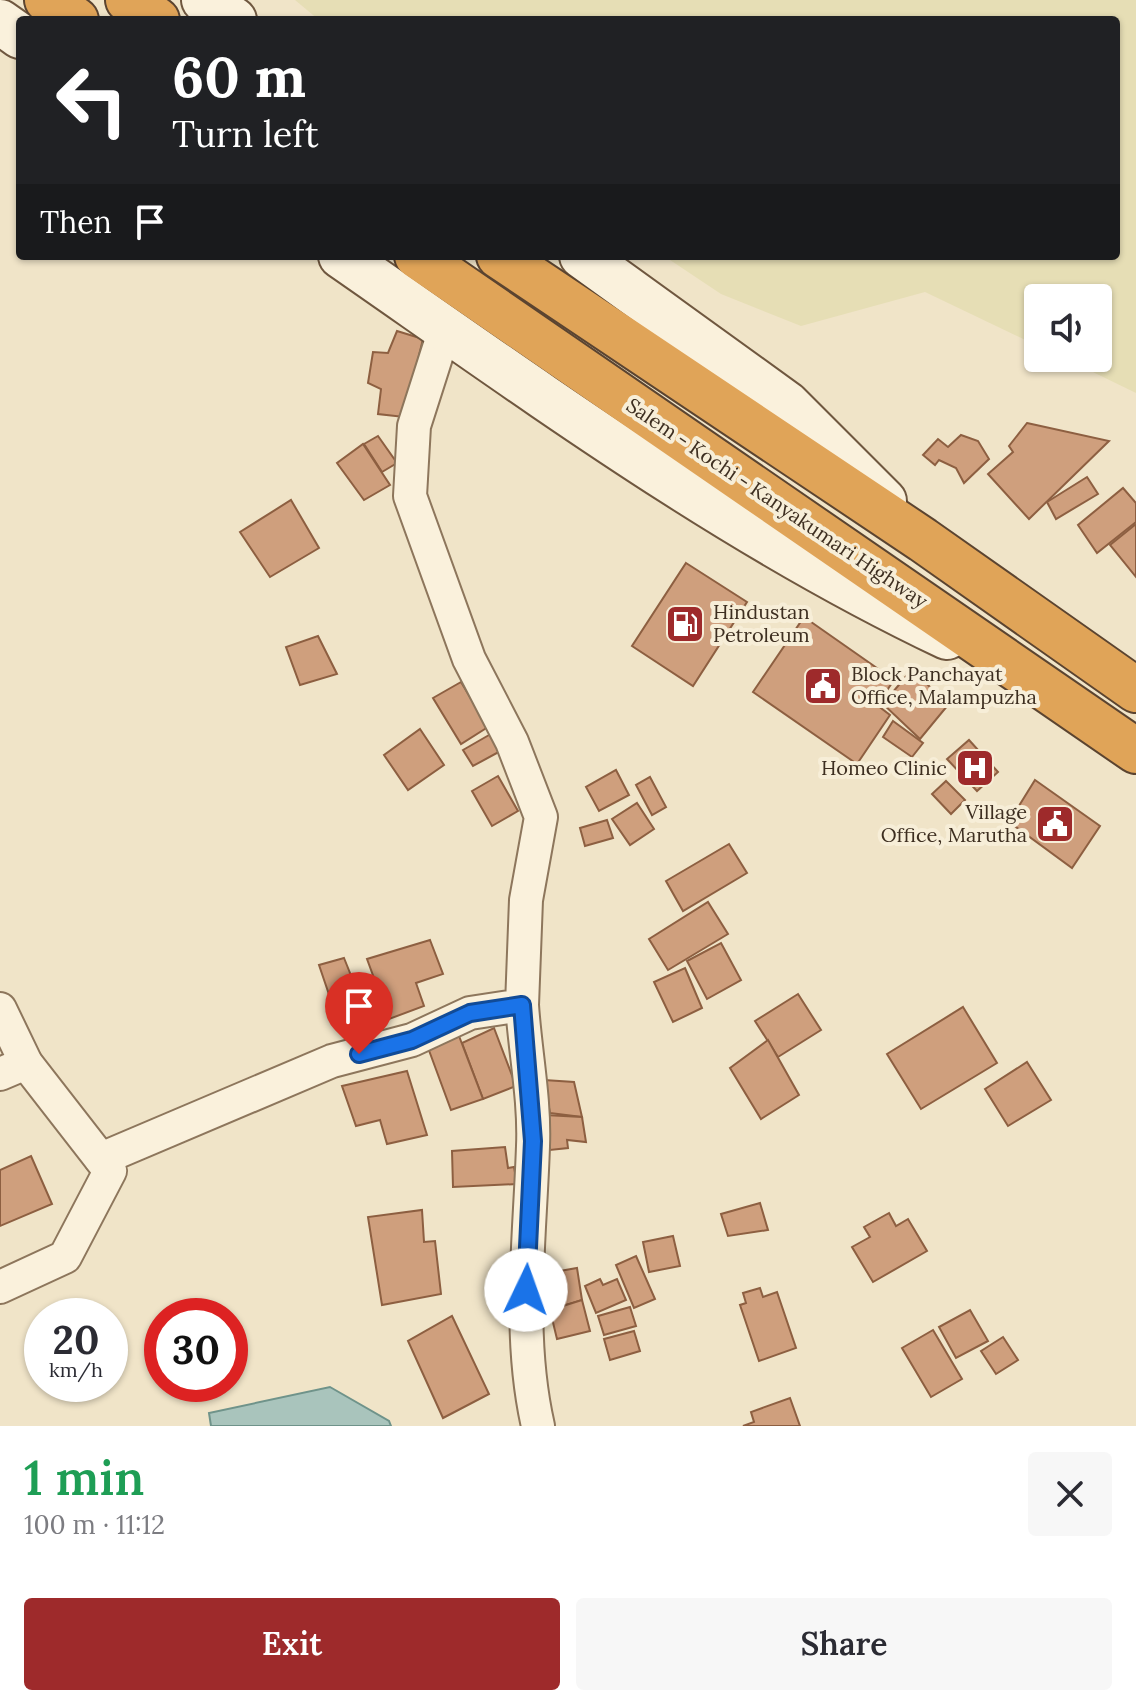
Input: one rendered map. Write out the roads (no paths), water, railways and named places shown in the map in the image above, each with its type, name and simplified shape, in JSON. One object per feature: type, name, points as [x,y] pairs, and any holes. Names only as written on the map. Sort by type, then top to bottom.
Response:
[{"type":"highway","points":[[47,0],[70,16]]},
{"type":"highway","points":[[128,0],[151,16]]},
{"type":"highway","name":"Salem - Kochi - Kanyakumari Highway","points":[[423,260],[1136,751]]},
{"type":"highway","points":[[505,260],[923,540],[1136,690]]},
{"type":"street","points":[[204,0],[228,16]]},
{"type":"street","points":[[347,260],[540,396],[709,507],[900,614],[1018,670]]},
{"type":"street","points":[[588,260],[787,404],[923,540]]},
{"type":"street","points":[[445,329],[414,426],[410,496],[469,659],[512,742],[541,817],[526,900],[522,1005],[533,1141],[526,1290],[531,1396],[538,1426]]},
{"type":"street","points":[[101,1159],[332,1061],[412,1040],[470,1013],[522,1005]]},
{"type":"street","points":[[0,1009],[13,1069],[110,1171],[65,1257],[0,1287]]},
{"type":"water","points":[[330,1387],[389,1421],[391,1426],[211,1426],[209,1413]]},
{"type":"place","name":"Hindustan Petroleum","points":[[685,624]]},
{"type":"place","name":"Block Panchayat Office, Malampuzha","points":[[823,686]]},
{"type":"place","name":"Homeo Clinic","points":[[975,768]]},
{"type":"place","name":"Village Office, Marutha","points":[[1055,824]]}]
